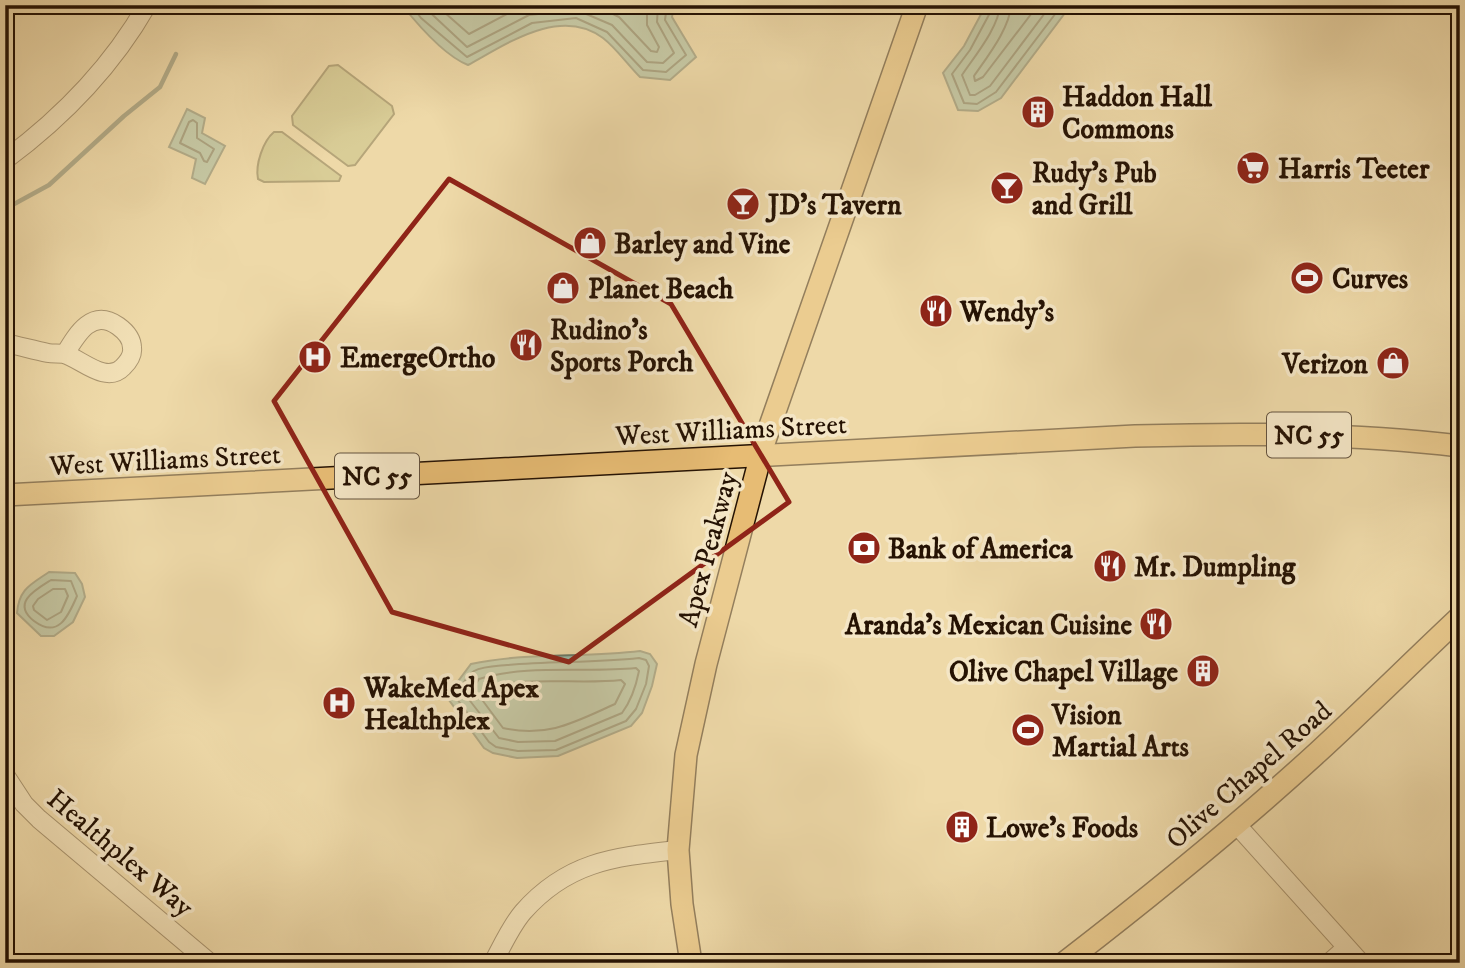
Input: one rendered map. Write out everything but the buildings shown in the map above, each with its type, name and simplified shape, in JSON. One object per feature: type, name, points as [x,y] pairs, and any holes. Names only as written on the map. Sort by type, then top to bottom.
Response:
[{"type":"main road","name":"Apex Peakway","points":[[691,963],[682,904],[678,850],[686,755],[718,615],[760,456],[917,5]]},
{"type":"main road","name":"West Williams Street","points":[[5,495],[1135,436],[1269,433],[1389,439],[1460,446]]},
{"type":"main road","name":"Olive Chapel Road","points":[[1064,963],[1158,890],[1236,824],[1317,753],[1460,617]]},
{"type":"street","points":[[5,160],[38,135],[95,80],[147,5]]},
{"type":"street","points":[[5,343],[65,354]]},
{"type":"street","name":"Healthplex Way","points":[[5,775],[24,804],[39,818],[210,963]]},
{"type":"street","points":[[1236,824],[1361,963]]},
{"type":"street","points":[[493,963],[521,914],[538,897],[574,872],[606,859],[678,850]]},
{"type":"street","points":[[1329,963],[1346,948]]},
{"type":"highlighted area","points":[[449,179],[671,304],[789,502],[569,662],[392,612],[274,401]]},
{"type":"shaded area","points":[[338,65],[392,106],[394,114],[355,165],[348,166],[293,125],[292,116],[329,66]]},
{"type":"shaded area","points":[[274,132],[282,132],[341,176],[339,181],[264,182],[258,179],[261,154],[266,141]]},
{"type":"water","points":[[402,5],[674,5],[672,17],[696,57],[670,80],[640,77],[603,38],[586,29],[569,26],[534,32],[468,65],[441,47]]},
{"type":"water","points":[[986,5],[1071,5],[1001,98],[978,111],[958,110],[943,73],[964,46]]},
{"type":"water","points":[[187,109],[205,118],[202,133],[225,146],[205,184],[192,178],[196,159],[169,147]]},
{"type":"water","points":[[49,572],[75,573],[82,584],[85,597],[73,622],[54,636],[41,636],[17,613],[18,605],[31,584]]},
{"type":"water","points":[[640,651],[650,654],[657,664],[642,713],[631,726],[558,756],[517,758],[493,753],[484,748],[449,700],[453,688],[471,664],[534,656]]},
{"type":"waterway","points":[[5,209],[49,185],[160,87],[176,54]]},
{"type":"place","name":"Haddon Hall Commons","points":[[1038,112]]},
{"type":"place","name":"Harris Teeter","points":[[1253,168]]},
{"type":"place","name":"Rudy's Pub and Grill","points":[[1007,188]]},
{"type":"place","name":"JD's Tavern","points":[[743,204]]},
{"type":"place","name":"Barley and Vine","points":[[590,243]]},
{"type":"place","name":"Curves","points":[[1307,278]]},
{"type":"place","name":"Planet Beach","points":[[563,288]]},
{"type":"place","name":"Wendy's","points":[[936,311]]},
{"type":"place","name":"Rudino's Sports Porch","points":[[526,345]]},
{"type":"place","name":"EmergeOrtho","points":[[315,357]]},
{"type":"place","name":"Verizon","points":[[1393,363]]},
{"type":"place","name":"Bank of America","points":[[864,548]]},
{"type":"place","name":"Mr. Dumpling","points":[[1110,566]]},
{"type":"place","name":"Aranda's Mexican Cuisine","points":[[1156,624]]},
{"type":"place","name":"Olive Chapel Village","points":[[1203,671]]},
{"type":"place","name":"WakeMed Apex Healthplex","points":[[339,703]]},
{"type":"place","name":"Vision Martial Arts","points":[[1028,730]]},
{"type":"place","name":"Lowe's Foods","points":[[962,827]]}]
